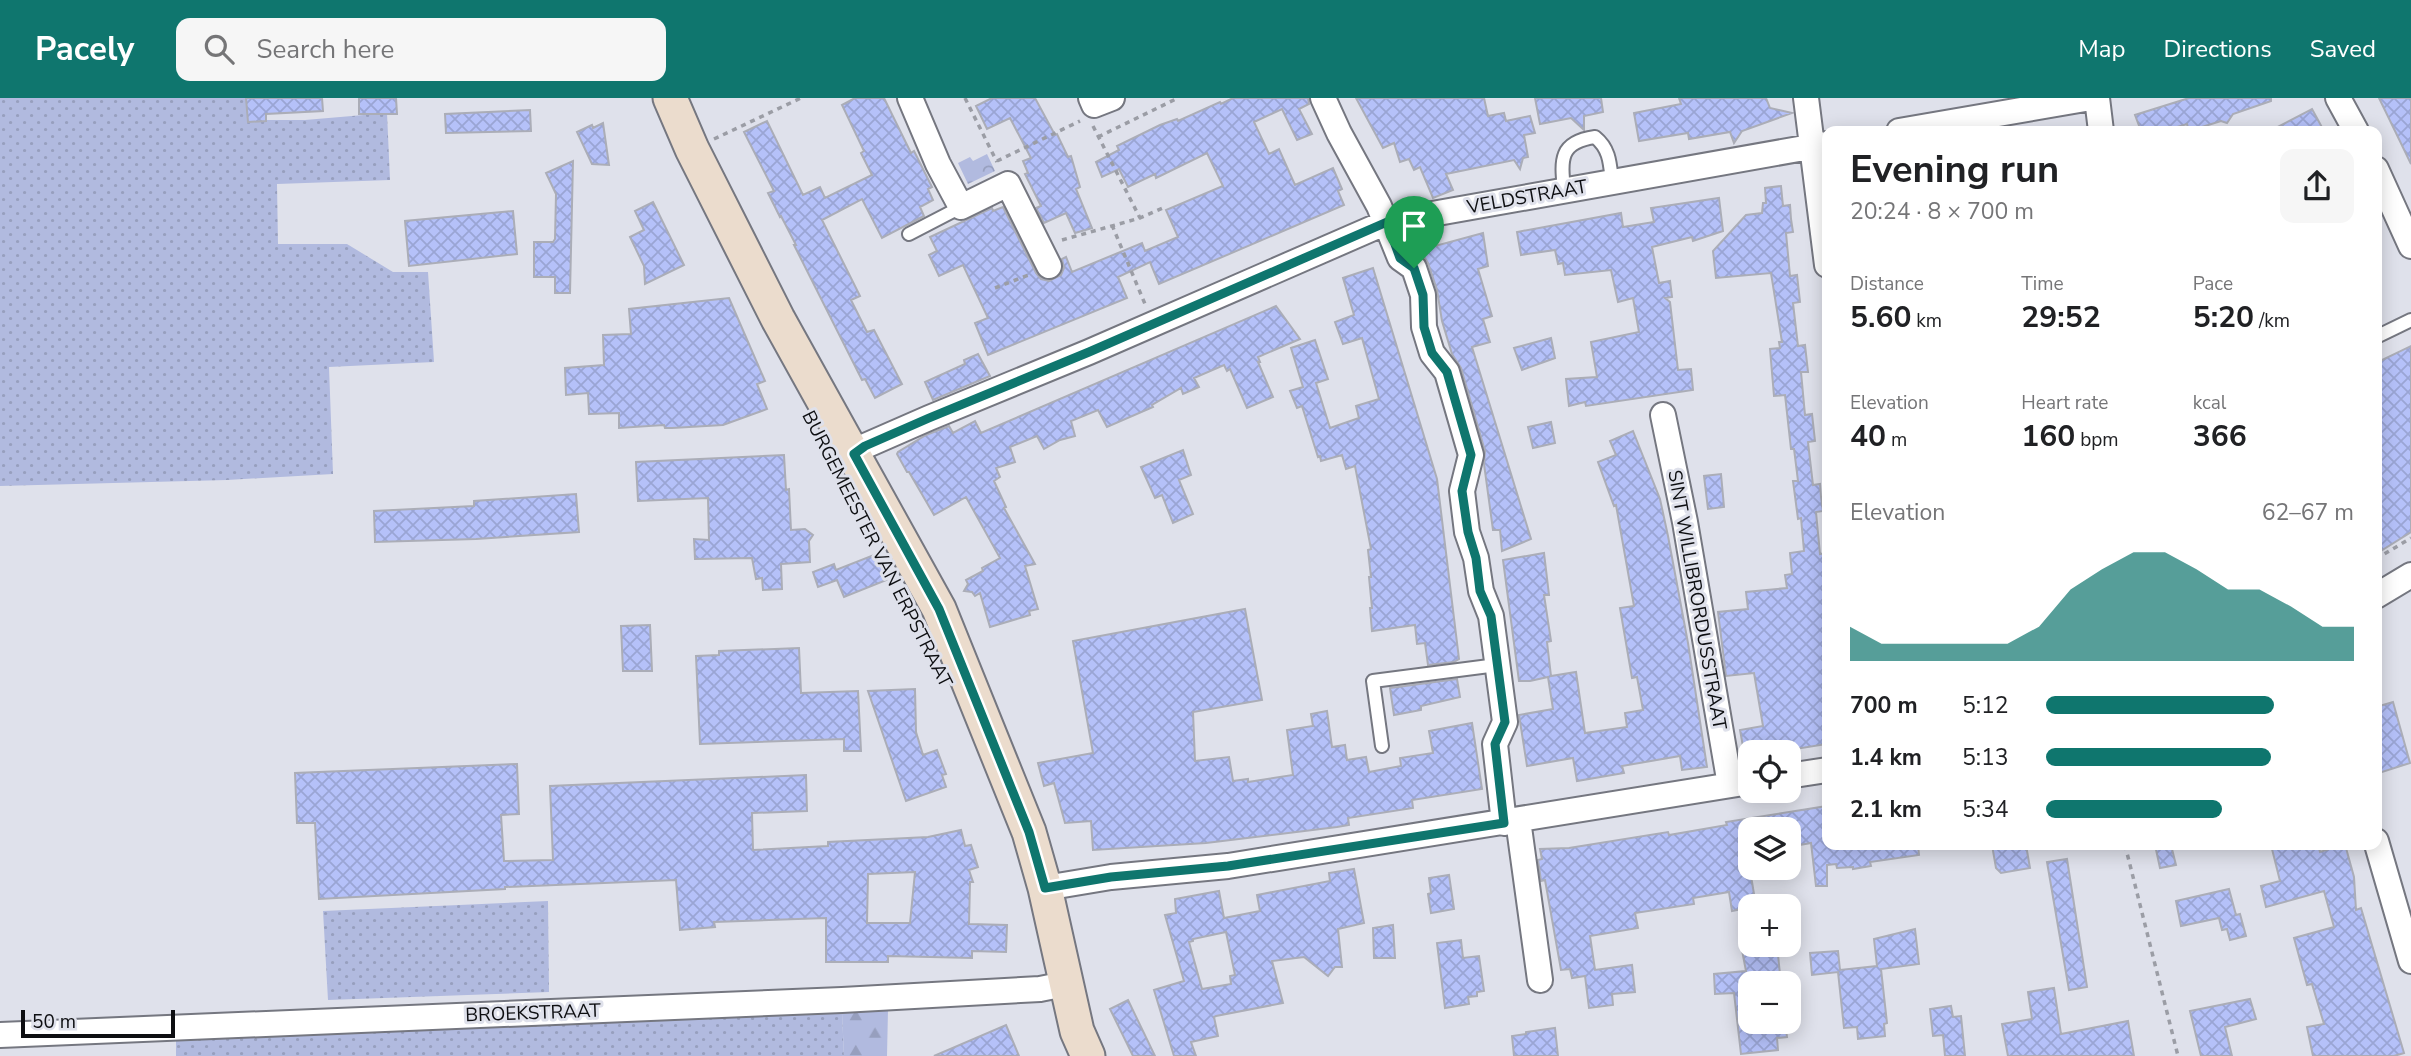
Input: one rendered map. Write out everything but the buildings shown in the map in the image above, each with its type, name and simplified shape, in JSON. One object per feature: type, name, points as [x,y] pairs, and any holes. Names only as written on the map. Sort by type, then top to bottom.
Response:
[{"type":"street","name":"BURGEMEESTER VAN ERPSTRAAT","points":[[670,98],[692,149],[778,319],[939,609],[1029,832],[1045,888],[1077,1031],[1088,1056]]},
{"type":"street","points":[[910,98],[938,164],[961,207],[1008,184],[1044,257]]},
{"type":"street","points":[[928,98],[952,158],[938,164]]},
{"type":"street","points":[[1091,98],[1094,105],[1112,98]]},
{"type":"street","points":[[1323,98],[1387,222],[1400,258],[1414,268],[1423,295],[1424,327],[1432,353],[1447,372],[1471,455],[1462,491],[1480,591],[1491,616],[1505,722],[1495,744],[1540,979]]},
{"type":"street","points":[[1806,98],[1820,145],[1822,179]]},
{"type":"street","points":[[1928,126],[2091,98]]},
{"type":"street","points":[[2097,98],[2100,126]]},
{"type":"street","points":[[2338,98],[2353,126]]},
{"type":"street","name":"VELDSTRAAT","points":[[854,454],[865,446],[929,418],[1089,352],[1387,222],[1820,145]]},
{"type":"street","points":[[2382,182],[2411,246]]},
{"type":"street","name":"SINT WILLIBRORDUSSTRAAT","points":[[1662,415],[1738,774]]},
{"type":"street","points":[[2382,592],[2411,575]]},
{"type":"street","points":[[1801,774],[1822,770]]},
{"type":"street","name":"SINT WILLIBRORDUSSTRAAT","points":[[1045,888],[1111,877],[1228,866],[1738,784]]},
{"type":"street","points":[[2379,850],[2411,961]]},
{"type":"street","name":"BROEKSTRAAT","points":[[0,1035],[842,1000],[1040,989],[1065,984]]},
{"type":"lane","points":[[1564,190],[1561,165],[1566,151],[1573,142],[1583,139],[1595,137],[1603,144],[1609,155],[1612,182]]},
{"type":"lane","points":[[909,234],[961,207]]},
{"type":"lane","points":[[2382,334],[2411,320]]},
{"type":"lane","points":[[1382,746],[1373,681],[1496,665]]},
{"type":"path","points":[[692,149],[801,98]]},
{"type":"path","points":[[965,98],[1008,184]]},
{"type":"path","points":[[1098,137],[1178,98]]},
{"type":"path","points":[[997,161],[1088,117],[1140,218]]},
{"type":"path","points":[[995,288],[1044,257],[1112,225],[1140,218],[1165,207]]},
{"type":"path","points":[[1112,225],[1146,308]]},
{"type":"path","points":[[2382,555],[2411,538]]},
{"type":"path","points":[[2126,850],[2178,1056]]},
{"type":"green space","points":[[0,98],[264,98],[254,120],[305,120],[387,113],[390,180],[277,184],[278,244],[347,244],[393,272],[428,272],[434,362],[329,367],[333,474],[227,480],[0,486]]},
{"type":"green space","points":[[987,154],[995,171],[968,184],[958,163],[970,157],[973,161]]},
{"type":"green space","points":[[548,901],[549,992],[328,1000],[323,911]]},
{"type":"green space","points":[[888,1010],[887,1056],[844,1056],[842,1012]]},
{"type":"green space","points":[[842,1012],[844,1056],[176,1056],[176,1037]]},
{"type":"route","points":[[1387,222],[1400,258],[1414,268],[1423,295],[1424,327],[1432,353],[1447,372],[1471,455],[1462,491],[1480,591],[1491,616],[1505,722],[1495,744],[1504,823],[1228,866],[1111,877],[1045,888],[1029,832],[939,609],[854,454],[865,446],[929,418],[1089,352],[1387,222]]}]
